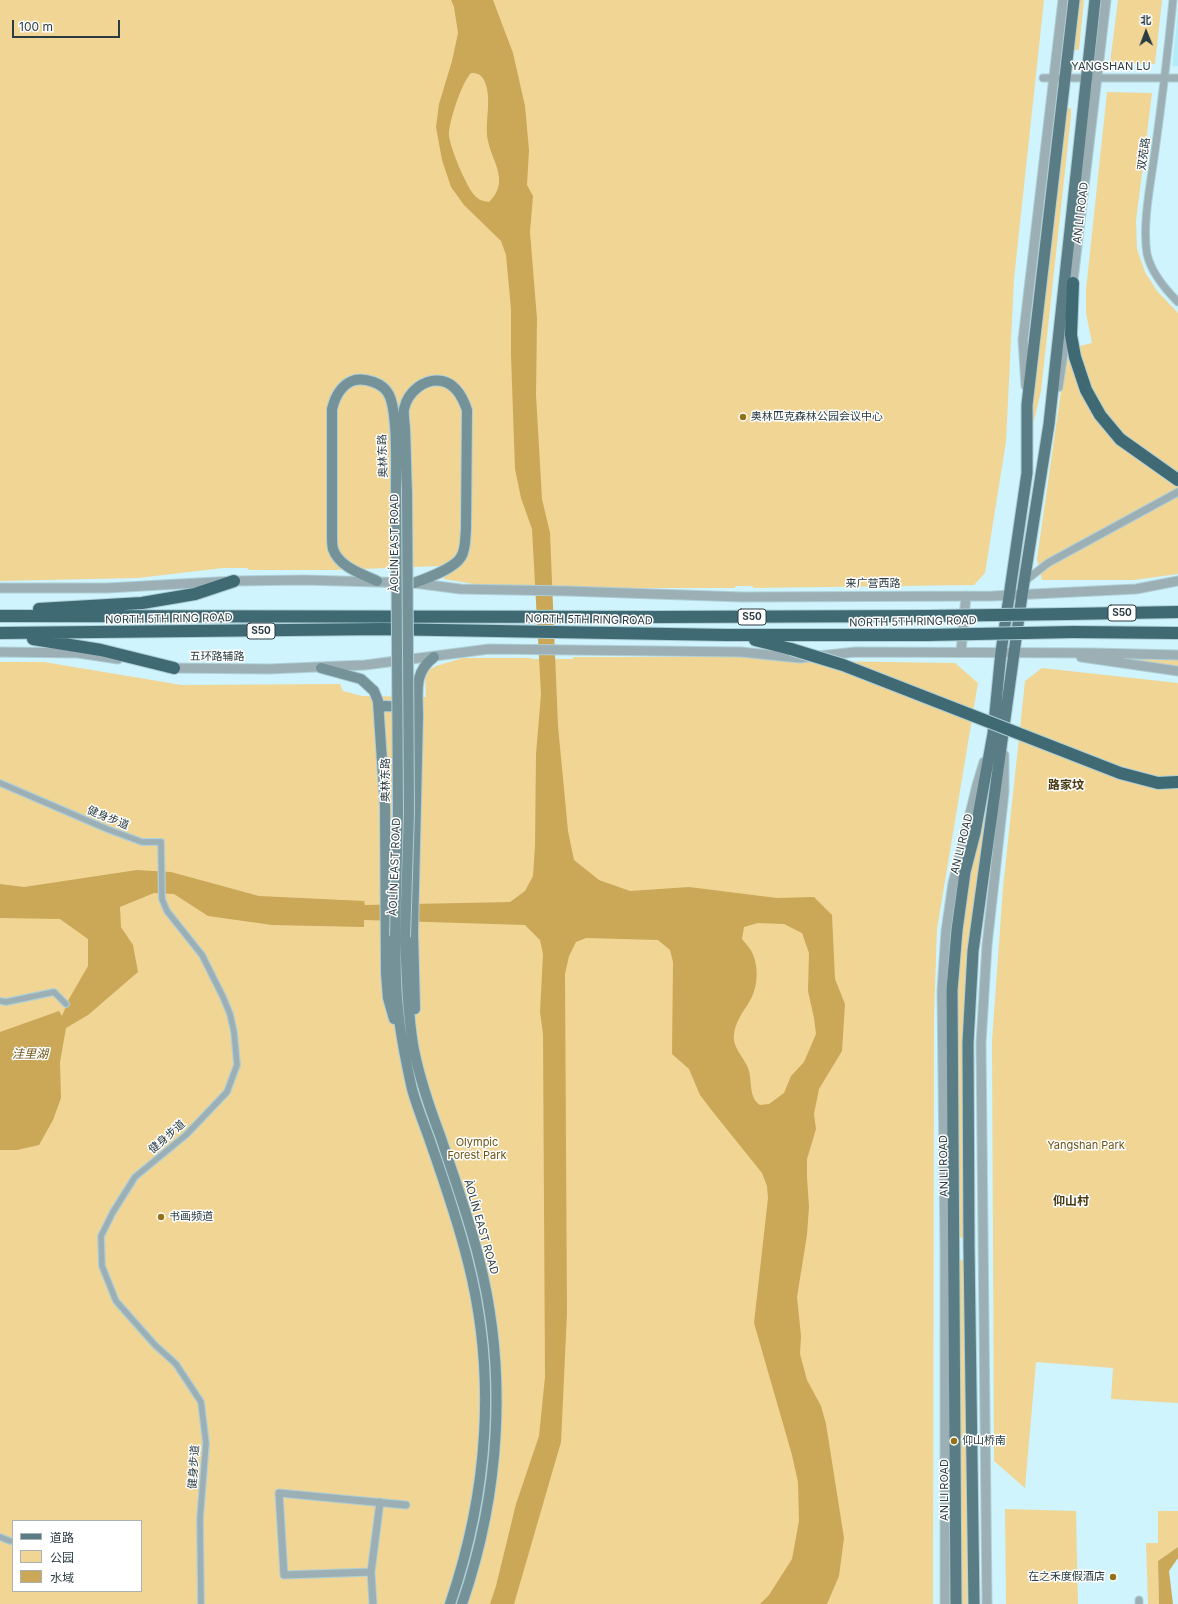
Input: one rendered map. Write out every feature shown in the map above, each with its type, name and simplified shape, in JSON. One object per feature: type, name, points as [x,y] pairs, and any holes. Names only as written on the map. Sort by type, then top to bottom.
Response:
[{"type":"highway","points":[[1073,283],[1070,335],[1075,357],[1086,390],[1100,415],[1120,439],[1154,465],[1178,480]]},
{"type":"highway","points":[[0,612],[71,606],[142,603],[195,594],[234,581]]},
{"type":"highway","name":"NORTH 5TH RING ROAD","points":[[0,616],[927,616],[1178,612]]},
{"type":"highway","name":"NORTH 5TH RING ROAD","points":[[1,633],[382,629],[726,636],[927,635],[1073,632],[1178,633]]},
{"type":"highway","points":[[1,633],[101,650],[174,668]]},
{"type":"highway","points":[[726,636],[749,638],[842,665],[1120,773],[1158,783],[1178,782]]},
{"type":"main road","name":"AN LI ROAD","points":[[974,1604],[969,1263],[968,1043],[973,951],[998,734],[1001,652],[1027,473],[1028,405],[1060,78],[1074,0]]},
{"type":"main road","name":"AN LI ROAD","points":[[956,1604],[952,990],[957,930],[965,872],[998,734],[1015,652],[1022,595],[1049,424],[1092,78],[1095,0]]},
{"type":"main road","name":"奥林东路","points":[[377,581],[347,566],[340,560],[333,550],[332,410],[334,400],[339,391],[348,383],[357,380],[370,381],[377,384],[388,392],[394,406],[396,487],[398,813],[404,935]]},
{"type":"main road","name":"ÀOLÍN EAST ROAD","points":[[404,935],[409,812],[407,492],[404,409],[412,393],[423,384],[432,380],[444,381],[454,387],[462,396],[467,410],[465,546],[460,558],[446,570],[414,583]]},
{"type":"main road","points":[[409,1051],[398,1007],[404,935],[413,902],[418,685],[420,672],[426,663],[434,657]]},
{"type":"main road","points":[[321,668],[361,680],[374,691],[379,709],[385,806],[385,930],[388,998],[409,1051]]},
{"type":"main road","points":[[379,709],[384,706],[410,708],[418,716]]},
{"type":"main road","points":[[404,935],[415,1010],[409,1051]]},
{"type":"main road","name":"ÀOLÍN EAST ROAD","points":[[409,1051],[413,1091],[454,1212],[468,1263],[484,1350],[486,1401],[484,1453],[473,1523],[460,1574],[450,1604]]},
{"type":"main road","name":"ÀOLÍN EAST ROAD","points":[[409,1051],[465,1209],[488,1298],[495,1349],[497,1401],[495,1454],[484,1525],[471,1577],[462,1604]]},
{"type":"street","name":"AN LI ROAD","points":[[1060,78],[1063,0]]},
{"type":"street","name":"AN LI ROAD","points":[[1049,424],[1059,382],[1073,283],[1092,78],[1106,0]]},
{"type":"street","name":"双苑路","points":[[1173,0],[1165,78],[1146,223],[1147,254],[1156,274],[1168,292],[1178,302]]},
{"type":"street","name":"YANGSHAN LU","points":[[1043,78],[1178,78]]},
{"type":"street","points":[[1025,582],[1048,563],[1178,492]]},
{"type":"street","name":"来广营西路","points":[[0,588],[107,588],[234,581],[304,580],[414,583],[460,589],[742,597],[966,596],[1022,595],[1136,589],[1178,581]]},
{"type":"street","points":[[962,652],[966,596]]},
{"type":"street","name":"五环路辅路","points":[[0,652],[78,653],[174,668],[269,669],[365,665],[434,657],[489,648],[741,652],[800,658],[855,652],[1048,652]]},
{"type":"street","points":[[1048,652],[1178,654]]},
{"type":"street","points":[[1048,652],[1178,671]]},
{"type":"street","name":"AN LI ROAD","points":[[945,1604],[945,1248],[942,991],[946,931],[953,883],[977,785],[998,734]]},
{"type":"street","name":"AN LI ROAD","points":[[987,1604],[981,1043],[987,945],[1004,792],[998,734]]},
{"type":"street","name":"健身步道","points":[[0,783],[107,829],[142,842],[161,842],[162,899],[167,911],[202,955],[230,1014],[234,1032],[237,1065],[228,1092],[186,1135],[135,1177],[113,1212],[102,1236],[102,1266],[116,1301],[155,1345],[176,1364],[200,1402],[206,1443],[200,1519],[201,1604]]},
{"type":"street","points":[[0,1001],[6,1002],[54,992],[66,1004]]},
{"type":"street","points":[[371,1572],[284,1575],[279,1493],[406,1504]]},
{"type":"street","points":[[373,1604],[371,1572],[380,1502]]},
{"type":"street","points":[[0,1537],[10,1541]]},
{"type":"shaded area","points":[[1178,8],[1178,66],[1172,66],[1177,21]]},
{"type":"green space","points":[[0,0],[1044,0],[1014,279],[1006,442],[985,573],[974,585],[754,588],[752,586],[736,586],[734,588],[498,588],[444,579],[440,566],[336,570],[249,570],[247,568],[223,568],[138,578],[0,581]]},
{"type":"green space","points":[[1072,0],[1084,0],[1079,49],[1072,52]]},
{"type":"green space","points":[[1118,0],[1162,0],[1155,64],[1110,63]]},
{"type":"green space","points":[[1107,92],[1152,93],[1136,221],[1137,249],[1145,272],[1157,291],[1178,313],[1178,574],[1134,580],[1042,580],[1037,559],[1067,349],[1092,343],[1086,313],[1086,290]]},
{"type":"green space","points":[[1067,107],[1071,109],[1071,116],[1041,391],[1029,441],[1029,405]]},
{"type":"green space","name":"Olympic Forest Park","points":[[573,657],[741,657],[818,661],[955,663],[978,683],[937,929],[934,1016],[933,1604],[0,1604],[0,662],[44,662],[182,685],[340,684],[343,691],[362,696],[426,697],[425,672],[436,666],[463,658],[573,659]]},
{"type":"green space","points":[[1136,659],[1178,659],[1178,667],[1136,663]]},
{"type":"green space","name":"Yangshan Park","points":[[1042,668],[1178,683],[1178,1403],[1111,1399],[1113,1368],[1036,1362],[1025,1488],[994,1461],[992,1040],[1003,888],[1025,681]]},
{"type":"green space","points":[[985,815],[987,815],[972,929],[965,1236],[961,1238],[958,1236],[956,1116],[956,1036],[959,956],[967,891]]},
{"type":"green space","points":[[958,1261],[965,1261],[966,1265],[967,1604],[957,1604]]},
{"type":"green space","points":[[1005,1509],[1076,1511],[1078,1604],[1006,1604]]},
{"type":"green space","points":[[1158,1511],[1178,1511],[1178,1547],[1158,1561],[1159,1604],[1148,1604],[1146,1543],[1158,1543]]},
{"type":"water","name":"洼里湖","points":[[451,0],[493,0],[513,53],[525,106],[529,150],[527,185],[533,196],[530,232],[537,319],[536,395],[542,499],[550,533],[558,726],[568,831],[574,860],[599,880],[630,891],[689,887],[777,898],[814,897],[832,915],[835,979],[845,1004],[842,1051],[819,1089],[814,1114],[816,1129],[807,1159],[809,1207],[807,1235],[797,1297],[801,1336],[800,1354],[807,1380],[821,1406],[826,1424],[844,1538],[839,1576],[827,1604],[760,1604],[769,1595],[792,1559],[799,1521],[798,1482],[792,1455],[754,1323],[768,1198],[767,1186],[762,1173],[700,1095],[689,1069],[672,1054],[673,962],[670,950],[658,940],[586,938],[576,942],[569,956],[565,974],[567,1313],[561,1442],[514,1604],[490,1604],[496,1586],[516,1504],[539,1436],[545,1377],[543,1034],[540,1012],[543,954],[540,940],[525,925],[364,920],[364,927],[272,925],[208,916],[174,894],[154,893],[120,907],[121,927],[133,945],[138,972],[88,1015],[66,1028],[60,1062],[61,1098],[53,1120],[39,1145],[17,1150],[0,1150],[0,1032],[59,1011],[62,1016],[69,999],[88,966],[88,939],[60,919],[0,918],[0,884],[24,887],[137,870],[171,872],[259,896],[364,901],[365,905],[510,902],[525,891],[533,876],[535,846],[536,754],[541,694],[532,529],[521,498],[515,469],[511,309],[506,255],[501,241],[464,205],[451,187],[442,160],[436,127],[439,104],[452,61],[458,33],[454,7]],"holes":[[[471,73],[482,76],[487,87],[488,94],[487,134],[489,146],[497,167],[499,178],[496,194],[489,202],[478,198],[471,191],[459,168],[449,136],[449,130],[456,103],[467,78]],[[758,923],[784,924],[802,933],[809,953],[808,991],[816,1034],[804,1062],[791,1076],[784,1093],[769,1104],[760,1105],[756,1102],[752,1094],[749,1071],[737,1049],[734,1040],[737,1022],[751,999],[757,975],[754,957],[742,939],[744,927]]]},
{"type":"water","points":[[1178,1547],[1178,1558],[1169,1571],[1173,1604],[1159,1604],[1158,1561]]},
{"type":"place","name":"奥林匹克森林公园会议中心","points":[[743,417]]},
{"type":"place","name":"书画频道","points":[[161,1217]]},
{"type":"place","name":"仰山桥南","points":[[954,1441]]},
{"type":"place","name":"在之禾度假酒店","points":[[1113,1577]]},
{"type":"district","name":"路家坟","points":[[1066,785]]},
{"type":"district","name":"仰山村","points":[[1071,1201]]}]
